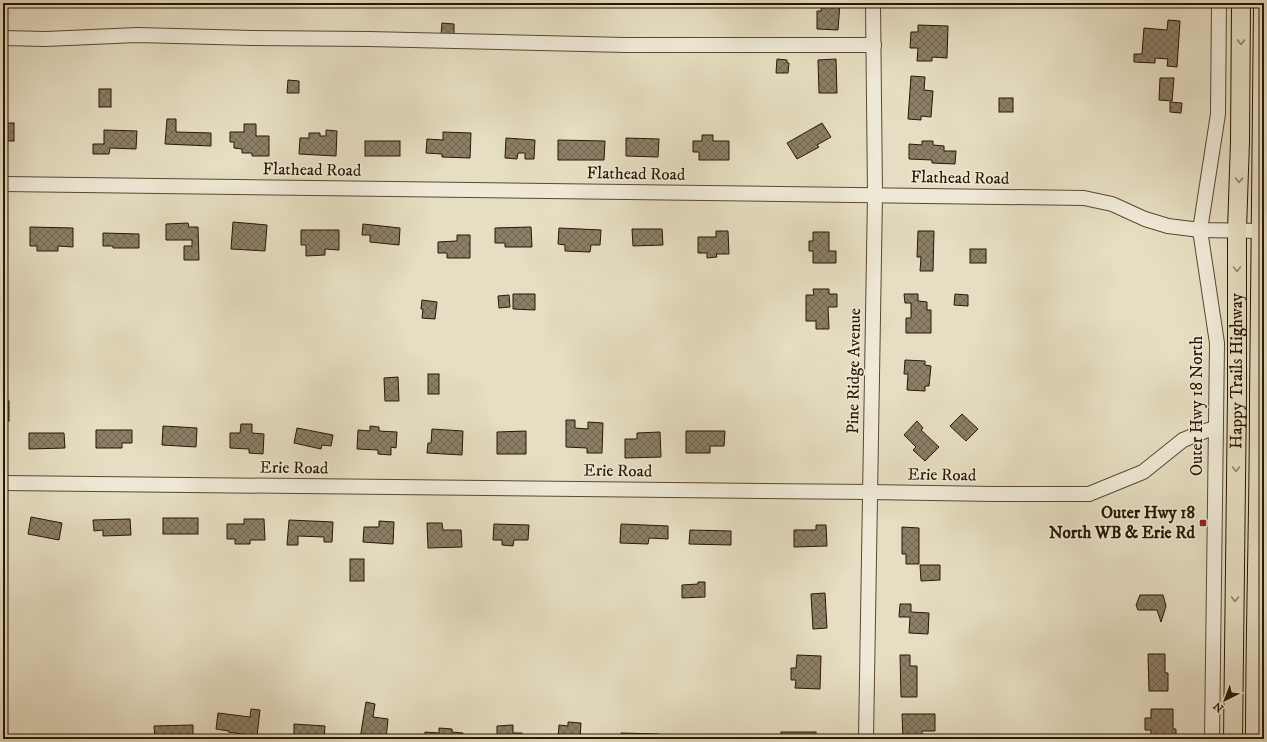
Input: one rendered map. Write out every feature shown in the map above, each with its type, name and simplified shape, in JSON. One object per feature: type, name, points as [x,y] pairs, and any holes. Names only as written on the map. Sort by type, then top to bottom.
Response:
[{"type":"main road","name":"Happy Trails Highway","points":[[1233,739],[1237,395],[1237,230],[1240,141],[1241,3]]},
{"type":"main road","name":"Happy Trails Highway","points":[[1255,739],[1259,332],[1263,231],[1261,156],[1263,3]]},
{"type":"street","name":"Pine Ridge Avenue","points":[[866,739],[875,195],[873,3]]},
{"type":"street","name":"Outer Hwy 18 North","points":[[1212,739],[1217,343],[1200,230],[1218,114],[1219,3]]},
{"type":"street","points":[[3,38],[46,39],[138,35],[626,45],[874,45]]},
{"type":"street","name":"Flathead Road","points":[[3,184],[1084,198],[1112,204],[1145,219],[1168,226],[1200,230],[1263,231]]},
{"type":"street","name":"Erie Road","points":[[3,483],[1089,494],[1143,472],[1183,440],[1216,428]]},
{"type":"building","points":[[510,3],[542,3],[543,6],[510,7]]},
{"type":"building","points":[[822,3],[840,3],[838,30],[817,29],[817,11],[821,11]]},
{"type":"building","points":[[1158,3],[1174,3],[1174,6],[1158,6]]},
{"type":"building","points":[[1168,20],[1180,21],[1177,67],[1167,66],[1168,59],[1155,58],[1155,63],[1134,62],[1134,54],[1142,54],[1144,28],[1167,30]]},
{"type":"building","points":[[442,23],[454,24],[454,35],[441,35]]},
{"type":"building","points":[[918,25],[948,26],[947,58],[932,57],[932,61],[917,61],[918,48],[910,48],[911,32],[918,32]]},
{"type":"building","points":[[777,59],[787,60],[787,63],[789,63],[788,73],[776,73]]},
{"type":"building","points":[[836,59],[837,93],[819,93],[818,60]]},
{"type":"building","points":[[911,76],[925,77],[924,90],[933,91],[931,117],[921,116],[921,120],[908,119]]},
{"type":"building","points":[[1160,78],[1174,78],[1172,101],[1159,100]]},
{"type":"building","points":[[288,80],[299,81],[299,93],[287,93]]},
{"type":"building","points":[[99,89],[111,89],[111,107],[99,107]]},
{"type":"building","points":[[999,98],[1013,98],[1013,112],[999,112]]},
{"type":"building","points":[[1170,102],[1182,103],[1181,113],[1170,112]]},
{"type":"building","points":[[167,119],[176,119],[176,132],[211,133],[211,146],[165,144]]},
{"type":"building","points":[[3,123],[14,123],[14,141],[3,141]]},
{"type":"building","points":[[822,123],[831,137],[817,145],[819,147],[797,159],[787,143]]},
{"type":"building","points":[[244,124],[256,124],[256,136],[269,136],[269,156],[252,156],[252,153],[242,153],[242,149],[234,148],[234,142],[230,142],[230,132],[244,132]]},
{"type":"building","points":[[104,130],[137,131],[136,149],[110,148],[109,154],[93,154],[93,144],[104,144]]},
{"type":"building","points":[[326,130],[337,131],[336,156],[299,154],[300,138],[309,138],[309,133],[320,133],[320,136],[326,136]]},
{"type":"building","points":[[443,132],[471,133],[470,158],[442,157],[442,154],[426,153],[427,139],[443,140]]},
{"type":"building","points":[[702,135],[713,135],[713,141],[729,141],[729,160],[699,160],[699,152],[693,152],[693,141],[702,141]]},
{"type":"building","points":[[506,138],[535,140],[534,159],[525,159],[525,153],[518,153],[517,159],[505,158]]},
{"type":"building","points":[[626,138],[659,139],[658,157],[626,156]]},
{"type":"building","points":[[558,140],[605,141],[604,160],[558,160]]},
{"type":"building","points":[[365,141],[400,141],[400,156],[365,156]]},
{"type":"building","points":[[922,141],[933,141],[933,145],[944,146],[944,151],[956,151],[955,164],[932,163],[932,160],[909,159],[909,144],[922,145]]},
{"type":"building","points":[[233,222],[267,225],[265,251],[231,249]]},
{"type":"building","points":[[188,223],[189,227],[198,227],[199,260],[184,260],[184,246],[192,246],[192,240],[166,240],[166,224]]},
{"type":"building","points":[[363,224],[400,228],[399,245],[370,242],[370,235],[362,235]]},
{"type":"building","points":[[30,227],[73,228],[73,247],[58,246],[58,251],[37,251],[37,246],[30,246]]},
{"type":"building","points":[[531,227],[532,247],[505,247],[505,243],[495,243],[495,228]]},
{"type":"building","points":[[559,228],[601,230],[600,245],[591,245],[590,252],[565,251],[565,245],[558,244]]},
{"type":"building","points":[[632,229],[662,229],[663,245],[633,246]]},
{"type":"building","points":[[301,230],[339,230],[339,250],[325,249],[325,255],[306,256],[306,245],[301,245]]},
{"type":"building","points":[[716,231],[728,231],[729,254],[716,254],[717,257],[707,258],[707,253],[698,253],[698,237],[716,237]]},
{"type":"building","points":[[918,231],[934,231],[933,271],[920,271],[921,257],[917,257]]},
{"type":"building","points":[[813,232],[829,232],[829,251],[836,251],[836,263],[813,263],[813,251],[809,251],[809,241],[813,241]]},
{"type":"building","points":[[103,233],[139,234],[139,248],[113,248],[113,246],[103,246]]},
{"type":"building","points":[[457,235],[470,235],[470,258],[447,258],[447,253],[438,253],[438,242],[457,241]]},
{"type":"building","points":[[970,249],[986,249],[986,263],[970,263]]},
{"type":"building","points":[[813,289],[829,289],[829,294],[837,294],[837,307],[828,307],[829,329],[816,329],[816,321],[806,321],[806,295],[814,295]]},
{"type":"building","points":[[513,294],[535,294],[535,310],[513,309]]},
{"type":"building","points":[[904,294],[918,294],[918,301],[927,302],[927,310],[931,310],[931,333],[906,333],[906,318],[911,318],[911,303],[905,303]]},
{"type":"building","points":[[955,294],[968,295],[968,306],[954,305]]},
{"type":"building","points":[[509,295],[510,307],[499,308],[498,296]]},
{"type":"building","points":[[422,300],[437,302],[435,319],[422,318]]},
{"type":"building","points":[[905,360],[925,361],[925,365],[931,366],[929,386],[925,386],[925,391],[907,390],[908,374],[904,374]]},
{"type":"building","points":[[428,374],[439,374],[439,394],[428,394]]},
{"type":"building","points":[[398,377],[399,401],[385,401],[384,378]]},
{"type":"building","points":[[3,401],[9,401],[9,421],[3,421]]},
{"type":"building","points":[[962,414],[978,429],[966,441],[950,426]]},
{"type":"building","points":[[566,420],[575,420],[575,428],[588,429],[588,422],[603,423],[602,453],[587,453],[587,448],[566,447]]},
{"type":"building","points":[[917,421],[923,428],[921,430],[939,447],[925,461],[913,450],[916,447],[904,435]]},
{"type":"building","points":[[241,424],[252,424],[252,433],[264,434],[263,454],[249,453],[249,449],[230,448],[230,433],[240,433]]},
{"type":"building","points":[[163,426],[197,428],[196,447],[162,445]]},
{"type":"building","points":[[370,426],[379,427],[379,431],[397,432],[396,448],[391,447],[391,455],[378,454],[378,450],[357,449],[358,430],[370,431]]},
{"type":"building","points":[[297,428],[333,435],[331,446],[322,445],[321,449],[294,443]]},
{"type":"building","points":[[432,429],[463,431],[462,455],[427,453],[428,443],[431,443]]},
{"type":"building","points":[[96,430],[132,430],[132,443],[122,443],[122,448],[96,448]]},
{"type":"building","points":[[526,431],[526,454],[497,454],[497,432]]},
{"type":"building","points":[[686,431],[725,431],[724,446],[710,446],[710,453],[686,453]]},
{"type":"building","points":[[660,432],[661,457],[625,458],[625,439],[637,439],[637,433]]},
{"type":"building","points":[[29,433],[64,433],[65,448],[29,449]]},
{"type":"building","points":[[31,517],[62,523],[59,540],[28,534]]},
{"type":"building","points":[[163,518],[198,518],[198,534],[163,534]]},
{"type":"building","points":[[130,519],[131,535],[103,536],[103,530],[94,531],[93,520]]},
{"type":"building","points":[[244,519],[264,519],[265,540],[250,540],[250,544],[235,544],[235,539],[227,539],[227,524],[244,524]]},
{"type":"building","points":[[289,520],[333,522],[332,542],[324,542],[324,537],[298,536],[298,545],[287,545]]},
{"type":"building","points":[[379,521],[394,522],[393,544],[363,542],[364,527],[379,527]]},
{"type":"building","points":[[427,523],[442,523],[443,530],[461,530],[462,547],[428,548]]},
{"type":"building","points":[[494,524],[529,525],[528,540],[514,540],[513,546],[502,545],[502,540],[493,540]]},
{"type":"building","points":[[621,524],[668,526],[668,539],[649,538],[648,544],[620,543]]},
{"type":"building","points":[[816,525],[826,525],[827,546],[794,547],[794,530],[816,530]]},
{"type":"building","points":[[902,527],[919,528],[919,564],[906,564],[906,554],[902,554]]},
{"type":"building","points":[[690,530],[731,531],[731,545],[689,544]]},
{"type":"building","points":[[350,559],[364,559],[364,581],[350,581]]},
{"type":"building","points":[[920,565],[940,565],[940,580],[921,581]]},
{"type":"building","points":[[698,582],[705,582],[705,597],[682,598],[682,585],[698,584]]},
{"type":"building","points":[[825,593],[827,628],[813,629],[811,594]]},
{"type":"building","points":[[1140,595],[1163,595],[1166,606],[1161,622],[1157,610],[1138,610],[1136,605]]},
{"type":"building","points":[[900,604],[911,604],[911,612],[929,613],[928,634],[909,633],[910,617],[899,617]]},
{"type":"building","points":[[1148,654],[1165,654],[1165,673],[1168,673],[1168,691],[1149,691]]},
{"type":"building","points":[[797,655],[821,656],[820,689],[795,688],[796,680],[791,680],[791,668],[796,668]]},
{"type":"building","points":[[900,655],[910,655],[910,666],[917,666],[917,697],[901,697]]},
{"type":"building","points":[[366,702],[375,704],[373,717],[388,719],[386,739],[360,739]]},
{"type":"building","points":[[251,709],[260,710],[257,736],[216,729],[218,713],[250,717]]},
{"type":"building","points":[[1151,709],[1173,709],[1173,729],[1176,729],[1176,739],[1151,739],[1151,730],[1145,730],[1145,718],[1151,718]]},
{"type":"building","points":[[902,714],[935,714],[935,731],[922,731],[922,739],[903,739]]},
{"type":"building","points":[[568,722],[581,723],[580,739],[558,739],[559,725],[568,726]]},
{"type":"building","points":[[294,724],[325,726],[324,739],[294,739]]},
{"type":"building","points":[[193,725],[193,739],[155,739],[154,726]]},
{"type":"building","points":[[513,725],[513,733],[522,733],[523,739],[497,739],[497,726]]},
{"type":"building","points":[[439,728],[452,729],[452,732],[463,733],[463,739],[424,739],[425,732],[439,733]]},
{"type":"building","points":[[781,732],[816,732],[816,739],[781,739]]},
{"type":"building","points":[[621,733],[659,734],[659,739],[621,739]]},
{"type":"place","name":"Outer Hwy 18 North WB & Erie Rd","points":[[1203,523]]}]
